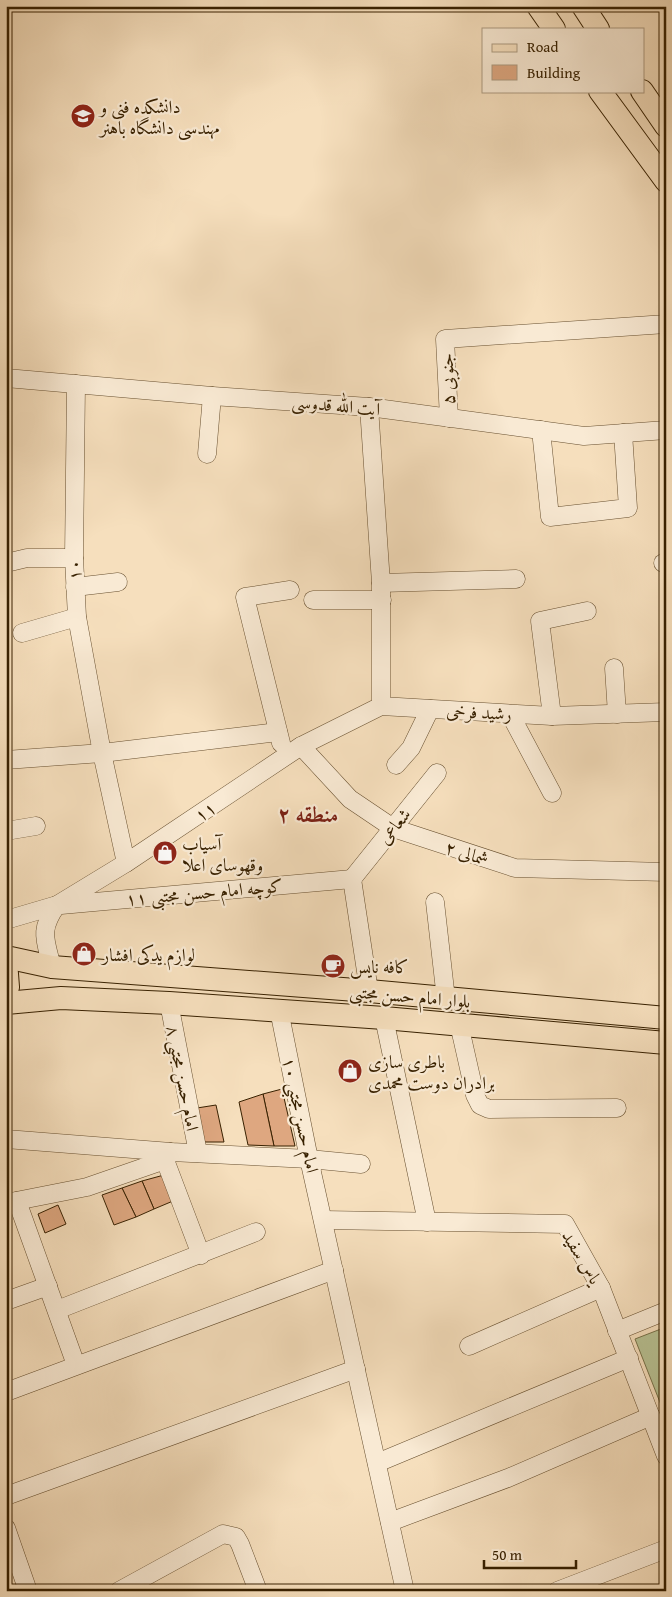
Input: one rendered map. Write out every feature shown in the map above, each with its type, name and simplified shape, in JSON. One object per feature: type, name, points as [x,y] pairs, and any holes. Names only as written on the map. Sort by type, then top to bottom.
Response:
[{"type":"main road","points":[[538,6],[553,28]]},
{"type":"main road","points":[[583,6],[597,28]]},
{"type":"main road","points":[[601,92],[666,181]]},
{"type":"main road","points":[[643,92],[666,126]]},
{"type":"main road","points":[[6,959],[8,986],[6,989]]},
{"type":"main road","name":"بلوار امام حسن مجتبی","points":[[6,959],[52,967],[369,991],[666,1018]]},
{"type":"main road","name":"بلوار امام حسن مجتبی","points":[[6,1003],[61,998],[169,1003],[384,1018],[666,1043]]},
{"type":"street","name":"۵ جنوبی","points":[[449,418],[445,339],[666,324]]},
{"type":"street","name":"آیت الله قدوسی","points":[[6,378],[212,396],[369,407],[584,436],[666,430]]},
{"type":"street","name":"۱۰","points":[[76,384],[74,558],[76,617],[102,753],[126,862]]},
{"type":"street","points":[[208,454],[212,396]]},
{"type":"street","points":[[301,746],[381,706],[382,592],[369,407]]},
{"type":"street","points":[[541,430],[550,517],[628,508],[623,433]]},
{"type":"street","points":[[6,563],[27,558],[74,558]]},
{"type":"street","points":[[313,600],[516,579]]},
{"type":"street","points":[[75,587],[118,582]]},
{"type":"street","points":[[285,758],[245,597],[290,590]]},
{"type":"street","points":[[552,716],[540,622],[587,610]]},
{"type":"street","points":[[22,633],[76,617]]},
{"type":"street","points":[[614,668],[617,714]]},
{"type":"street","name":"رشید فرخی","points":[[381,706],[552,716],[617,714],[665,716]]},
{"type":"street","points":[[396,765],[411,748],[430,709]]},
{"type":"street","points":[[510,714],[552,793]]},
{"type":"street","points":[[6,760],[102,753],[278,732]]},
{"type":"street","name":"۱۱","points":[[6,920],[57,905],[126,862],[301,746]]},
{"type":"street","name":"۲ شمالی","points":[[301,746],[350,799],[393,828],[515,868],[666,872]]},
{"type":"street","name":"شعاعی","points":[[352,879],[437,773]]},
{"type":"street","points":[[6,830],[36,826]]},
{"type":"street","points":[[352,879],[369,991]]},
{"type":"street","name":"کوچه امام حسن مجتبی ۱۱","points":[[57,905],[352,879]]},
{"type":"street","points":[[435,902],[446,999]]},
{"type":"street","name":"۱۱","points":[[52,967],[44,928],[57,905]]},
{"type":"street","name":"امام حسن مجتبی ۸","points":[[169,1003],[198,1152]]},
{"type":"street","name":"امام حسن مجتبی ۱۰","points":[[279,1010],[309,1159],[406,1591]]},
{"type":"street","points":[[384,1018],[427,1222]]},
{"type":"street","points":[[458,1024],[475,1095],[480,1105],[489,1109],[618,1108]]},
{"type":"street","points":[[6,1139],[168,1156]]},
{"type":"street","points":[[76,1365],[48,1286],[12,1202],[87,1187],[168,1156],[198,1152],[361,1164]]},
{"type":"street","points":[[168,1156],[201,1255]]},
{"type":"street","name":"یاس سفید","points":[[323,1220],[565,1224],[602,1288],[666,1456]]},
{"type":"street","points":[[56,1310],[256,1232]]},
{"type":"street","points":[[6,1392],[334,1270]]},
{"type":"street","points":[[6,1301],[48,1286]]},
{"type":"street","points":[[469,1346],[602,1288]]},
{"type":"street","points":[[617,1331],[666,1311]]},
{"type":"street","points":[[377,1463],[629,1358]]},
{"type":"street","points":[[6,1496],[356,1369]]},
{"type":"street","points":[[390,1522],[508,1478],[651,1416]]},
{"type":"street","points":[[6,1528],[28,1591]]},
{"type":"street","points":[[119,1591],[223,1534],[236,1537],[258,1591]]},
{"type":"street","points":[[557,1591],[666,1549]]},
{"type":"green space","points":[[666,1327],[666,1415],[665,1415],[635,1339]]},
{"type":"building","points":[[282,1089],[295,1146],[274,1146],[263,1094]]},
{"type":"building","points":[[263,1094],[274,1146],[248,1145],[239,1102]]},
{"type":"building","points":[[216,1105],[224,1142],[203,1142],[197,1108]]},
{"type":"building","points":[[164,1175],[173,1201],[154,1209],[142,1181]]},
{"type":"building","points":[[142,1181],[154,1209],[136,1217],[122,1188]]},
{"type":"building","points":[[122,1188],[136,1217],[114,1225],[102,1195]]},
{"type":"building","points":[[58,1205],[66,1224],[45,1233],[38,1214]]},
{"type":"place","name":"دانشکده فنی و مهندسی دانشگاه باهنر","points":[[83,116]]},
{"type":"place","name":"آسیاب وقهوسای اعلا","points":[[165,853]]},
{"type":"place","name":"لوازم یدکی افشار","points":[[84,954]]},
{"type":"place","name":"کافه نایس","points":[[333,966]]},
{"type":"place","name":"باطری سازی برادران دوست محمدی","points":[[350,1071]]},
{"type":"district","name":"منطقه ۲","points":[[308,814]]}]
